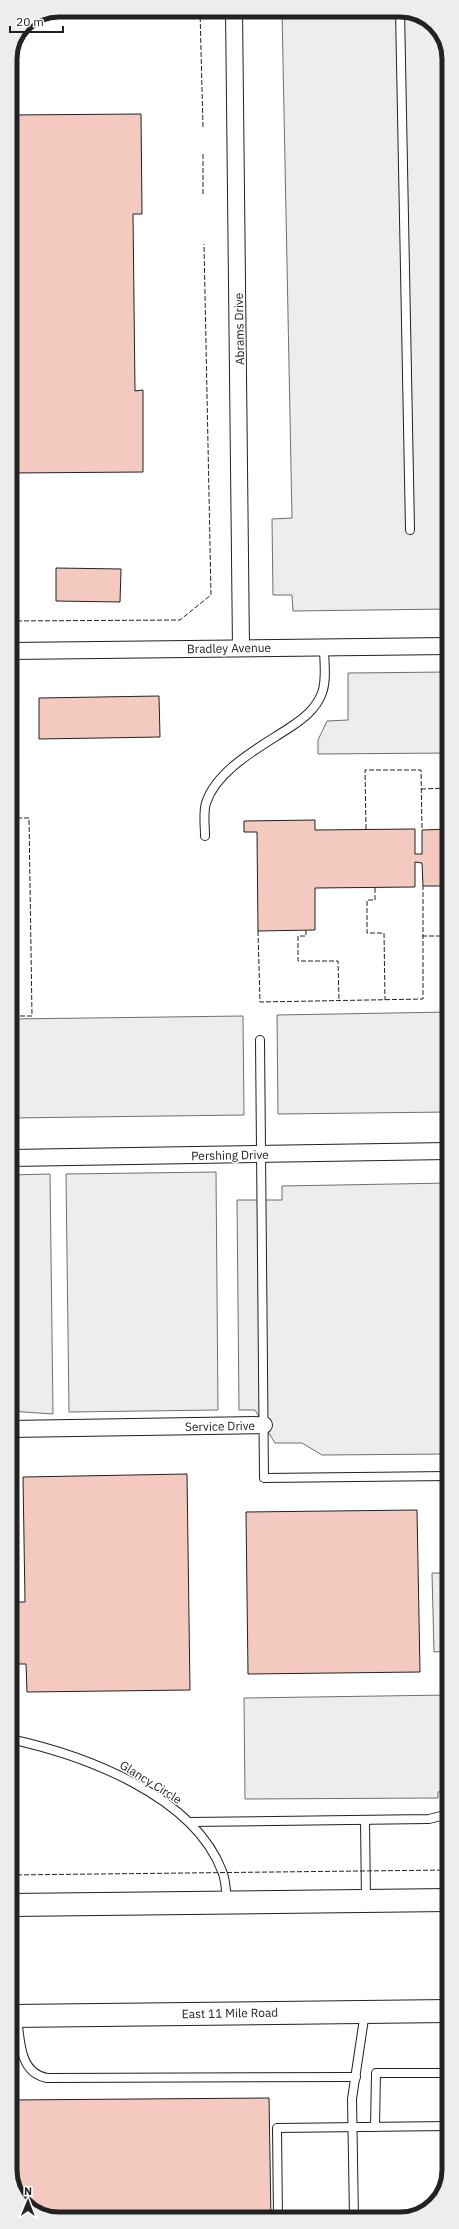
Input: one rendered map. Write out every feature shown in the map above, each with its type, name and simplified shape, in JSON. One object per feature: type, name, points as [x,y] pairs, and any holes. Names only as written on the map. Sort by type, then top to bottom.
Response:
[{"type":"main road","points":[[17,1905],[442,1900]]},
{"type":"main road","points":[[17,1918],[165,1917],[227,1902]]},
{"type":"main road","points":[[326,2012],[393,1997],[442,1996]]},
{"type":"main road","name":"East 11 Mile Road","points":[[17,2016],[442,2011]]},
{"type":"street","name":"Abrams Drive","points":[[234,17],[242,648]]},
{"type":"street","name":"Bradley Avenue","points":[[17,651],[442,646]]},
{"type":"street","name":"Pershing Drive","points":[[17,1158],[442,1151]]},
{"type":"street","name":"Service Drive","points":[[17,1429],[264,1426]]},
{"type":"lane","points":[[400,17],[410,530]]},
{"type":"lane","points":[[205,836],[204,811],[207,801],[219,782],[230,769],[244,758],[309,714],[317,703],[324,683],[324,647]]},
{"type":"lane","points":[[260,1040],[264,1426]]},
{"type":"lane","name":"Service Drive","points":[[264,1426],[264,1478],[442,1476]]},
{"type":"lane","name":"Glancy Circle","points":[[17,1741],[72,1755],[107,1769],[139,1786],[189,1822],[214,1853],[223,1873],[227,1902]]},
{"type":"lane","points":[[189,1822],[429,1819],[442,1816]]},
{"type":"lane","points":[[365,1820],[366,1901]]},
{"type":"lane","points":[[354,2212],[352,2099],[365,2012]]},
{"type":"lane","points":[[17,2029],[26,2064],[32,2072],[47,2078],[356,2077]]},
{"type":"lane","points":[[375,2127],[376,2073],[442,2073]]},
{"type":"lane","points":[[278,2212],[277,2128],[442,2126]]},
{"type":"shaded area","points":[[282,17],[408,18],[416,20],[430,29],[438,41],[442,54],[442,609],[293,611],[292,595],[273,595],[272,519],[292,518]]},
{"type":"shaded area","points":[[442,672],[442,753],[318,754],[318,740],[327,721],[348,720],[348,673]]},
{"type":"shaded area","points":[[442,1012],[442,1112],[278,1114],[277,1015]]},
{"type":"shaded area","points":[[243,1016],[244,1115],[17,1118],[17,1019]]},
{"type":"shaded area","points":[[216,1172],[218,1410],[69,1412],[66,1174]]},
{"type":"shaded area","points":[[50,1174],[53,1414],[17,1411],[17,1175]]},
{"type":"shaded area","points":[[442,1183],[442,1454],[322,1455],[302,1443],[275,1443],[255,1410],[239,1410],[237,1200],[282,1200],[282,1186]]},
{"type":"shaded area","points":[[432,1573],[442,1573],[442,1651],[434,1652]]},
{"type":"shaded area","points":[[442,1695],[442,1792],[438,1792],[438,1798],[245,1799],[244,1698]]},
{"type":"building","points":[[141,114],[142,214],[133,214],[135,391],[143,390],[143,472],[17,473],[17,115]]},
{"type":"building","points":[[56,568],[121,569],[120,602],[56,601]]},
{"type":"building","points":[[159,696],[160,737],[39,739],[39,698]]},
{"type":"building","points":[[315,820],[315,830],[415,829],[415,854],[422,854],[422,830],[442,829],[442,886],[423,886],[422,863],[415,862],[415,887],[315,888],[315,930],[258,931],[257,832],[244,832],[244,821]]},
{"type":"building","points":[[187,1474],[190,1690],[27,1692],[26,1664],[17,1664],[17,1602],[25,1602],[23,1477]]},
{"type":"building","points":[[417,1510],[420,1672],[248,1674],[246,1512]]},
{"type":"building","points":[[269,2098],[271,2212],[57,2212],[41,2208],[29,2200],[21,2188],[18,2180],[17,2100]]},
{"type":"fence","points":[[200,17],[203,128]]},
{"type":"fence","points":[[203,154],[203,195]]},
{"type":"fence","points":[[17,621],[180,620],[211,595],[204,244]]},
{"type":"fence","points":[[366,829],[365,770],[421,770],[422,830]]},
{"type":"fence","points":[[421,789],[442,788]]},
{"type":"fence","points":[[17,818],[29,818],[32,1016],[17,1016]]},
{"type":"fence","points":[[258,931],[260,1002],[423,999],[423,886]]},
{"type":"fence","points":[[375,888],[375,900],[367,900],[367,933],[384,933],[385,1000]]},
{"type":"fence","points":[[306,930],[306,936],[298,936],[298,961],[338,961],[339,1001]]},
{"type":"fence","points":[[422,936],[442,936]]},
{"type":"fence","points":[[17,1875],[442,1870]]}]
